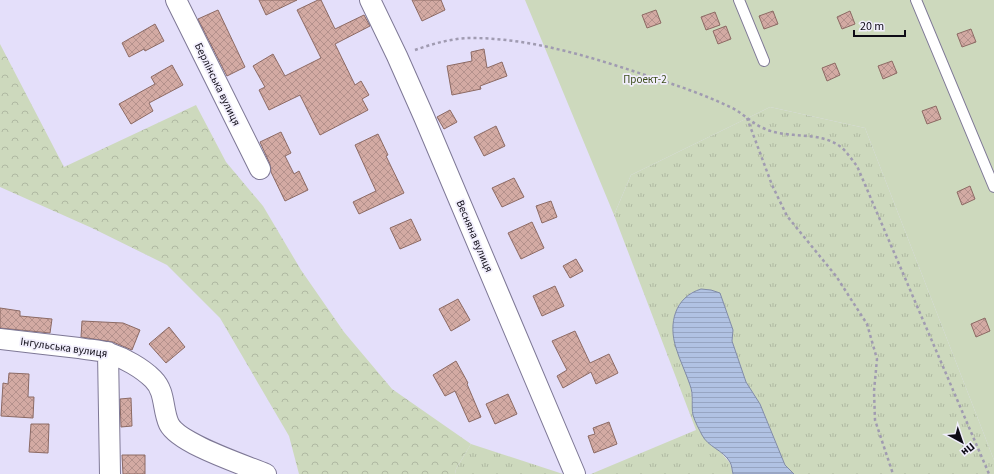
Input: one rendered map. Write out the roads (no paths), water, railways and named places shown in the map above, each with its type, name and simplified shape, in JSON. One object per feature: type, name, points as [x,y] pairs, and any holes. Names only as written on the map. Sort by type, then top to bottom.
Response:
[{"type":"street","name":"Берлінська вулиця","points":[[176,0],[260,168]]},
{"type":"street","name":"Весняна вулиця","points":[[370,0],[397,56],[575,474]]},
{"type":"street","name":"Інгульська вулиця","points":[[0,339],[108,352],[126,360],[149,376],[159,386],[164,398],[170,425],[185,440],[266,474]]},
{"type":"street","points":[[108,352],[110,474]]},
{"type":"lane","points":[[739,0],[764,60]]},
{"type":"lane","points":[[916,0],[994,187]]},
{"type":"water","points":[[701,289],[720,293],[733,330],[732,341],[746,382],[760,404],[785,465],[794,474],[733,474],[731,464],[724,454],[708,443],[698,428],[693,415],[691,389],[676,348],[673,329],[676,312],[680,305],[685,298]]},
{"type":"park label","name":"Проект-2","points":[[645,79]]}]
